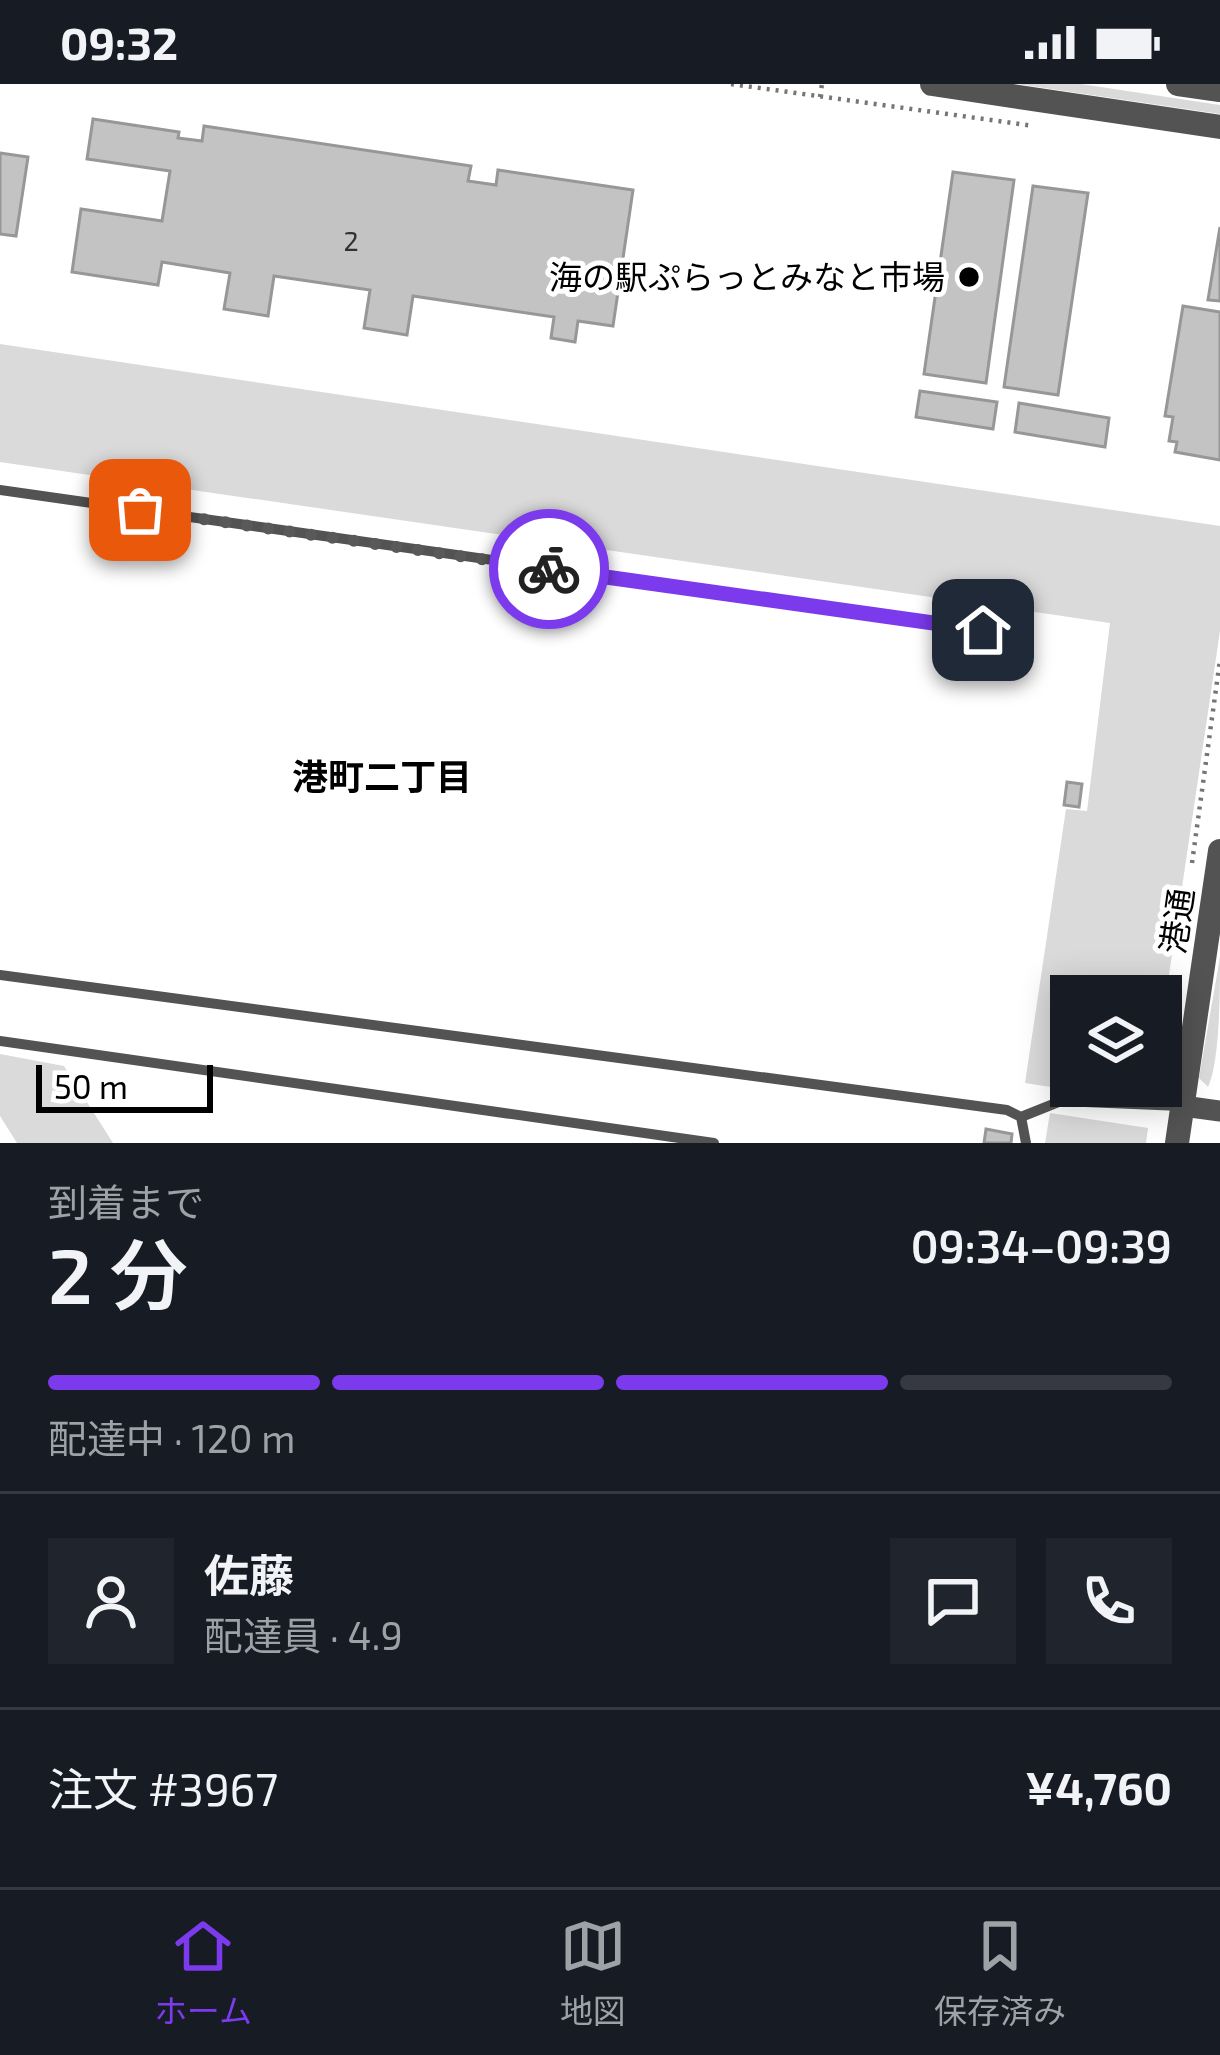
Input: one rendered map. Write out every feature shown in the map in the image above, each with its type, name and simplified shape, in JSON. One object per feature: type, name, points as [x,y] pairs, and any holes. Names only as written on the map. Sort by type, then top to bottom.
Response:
[{"type":"street","points":[[932,84],[1220,127]]},
{"type":"street","points":[[1178,84],[1220,90]]},
{"type":"street","name":"港通","points":[[1177,1143],[1214,931],[1220,851]]},
{"type":"street","points":[[1183,1106],[1220,1111]]},
{"type":"lane","points":[[0,490],[983,630]]},
{"type":"lane","points":[[0,975],[984,1106],[1021,1118]]},
{"type":"lane","points":[[0,1041],[714,1143]]},
{"type":"lane","points":[[1021,1118],[1034,1107],[1061,1101],[1183,1106]]},
{"type":"lane","points":[[1021,1118],[1026,1143]]},
{"type":"path","points":[[730,84],[1050,128]]},
{"type":"path","points":[[820,97],[822,84]]},
{"type":"shaded area","points":[[1017,84],[1081,84],[1220,105],[1220,114]]},
{"type":"shaded area","points":[[0,344],[1220,526],[1220,631],[1169,975],[1050,975],[1050,1087],[1025,1083],[1066,809],[1087,811],[1110,623],[0,462]]},
{"type":"shaded area","points":[[1220,957],[1217,1044],[1208,1087],[1199,1078]]},
{"type":"shaded area","points":[[0,1054],[64,1066],[113,1143],[17,1143],[0,1116]]},
{"type":"shaded area","points":[[1050,1113],[1148,1128],[1146,1143],[1045,1143]]},
{"type":"building","points":[[93,119],[179,132],[178,138],[202,141],[204,126],[471,166],[468,181],[496,185],[498,170],[633,190],[613,326],[578,321],[575,342],[551,338],[554,317],[413,296],[407,335],[364,328],[370,290],[274,276],[268,316],[224,309],[230,273],[162,262],[158,285],[72,272],[81,209],[162,221],[170,171],[87,159]]},
{"type":"building","points":[[0,153],[28,157],[16,236],[0,234]]},
{"type":"building","name":"海の駅ぷらっとみなと市場","points":[[953,172],[1014,180],[986,383],[924,374]]},
{"type":"building","name":"海の駅ぷらっとみなと市場","points":[[1033,186],[1088,193],[1058,395],[1004,387]]},
{"type":"building","points":[[1220,227],[1220,301],[1208,300]]},
{"type":"building","points":[[1183,306],[1220,312],[1220,460],[1175,452],[1177,442],[1169,441],[1173,417],[1165,416]]},
{"type":"building","name":"海の駅ぷらっとみなと市場","points":[[920,391],[997,402],[993,429],[916,417]]},
{"type":"building","points":[[1019,403],[1109,418],[1105,447],[1015,432]]},
{"type":"building","points":[[1067,782],[1082,784],[1079,807],[1064,805]]},
{"type":"building","points":[[986,1129],[1012,1134],[1011,1143],[984,1143]]},
{"type":"way so far","points":[[140,510],[549,569]]},
{"type":"place","name":"海の駅ぷらっとみなと市場","points":[[969,277]]},
{"type":"district","name":"港町二丁目","points":[[382,777]]},
{"type":"route","points":[[549,569],[983,630]]}]
